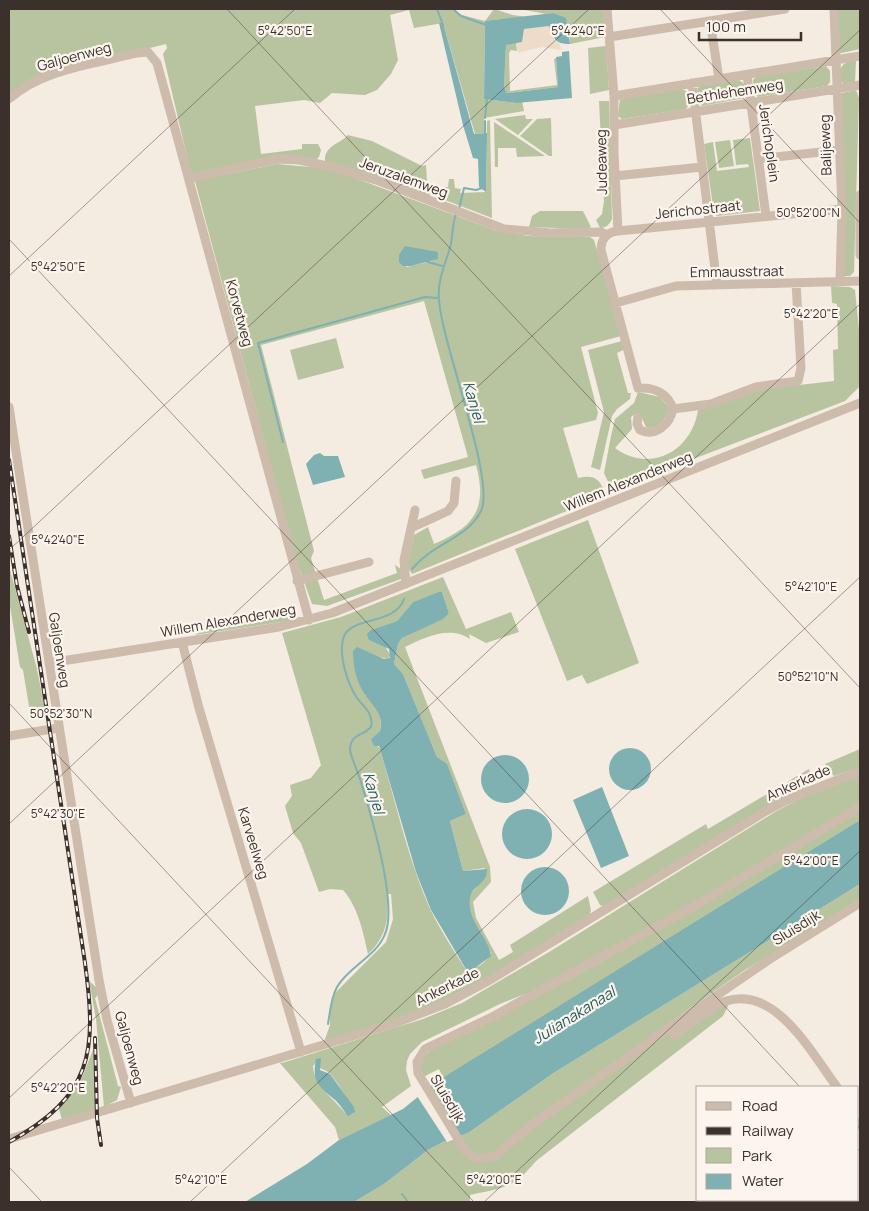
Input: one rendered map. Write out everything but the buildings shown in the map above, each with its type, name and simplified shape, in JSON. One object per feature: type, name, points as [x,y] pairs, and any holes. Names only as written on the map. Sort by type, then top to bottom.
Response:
[{"type":"street","name":"Judeaweg","points":[[607,9],[614,96],[618,231]]},
{"type":"street","points":[[609,37],[786,9]]},
{"type":"street","name":"Balijeweg","points":[[834,9],[842,209],[840,281]]},
{"type":"street","points":[[710,21],[719,79]]},
{"type":"street","name":"Galjoenweg","points":[[9,99],[27,85],[43,77],[146,51],[152,54]]},
{"type":"street","name":"Korvetweg","points":[[152,54],[157,64],[190,178],[309,620]]},
{"type":"street","name":"Bethlehemweg","points":[[614,96],[860,56]]},
{"type":"street","name":"Jerichoplein","points":[[747,75],[766,216]]},
{"type":"street","points":[[692,83],[711,222],[717,285]]},
{"type":"street","name":"Bethlehemweg","points":[[614,125],[860,85]]},
{"type":"street","points":[[758,159],[839,150]]},
{"type":"street","name":"Jeruzalemweg","points":[[190,178],[278,160],[300,160],[332,166],[379,181],[504,229],[550,233],[599,232],[607,235]]},
{"type":"street","points":[[615,176],[702,167]]},
{"type":"street","points":[[860,195],[860,255]]},
{"type":"street","name":"Jerichostraat","points":[[618,231],[842,209]]},
{"type":"street","points":[[618,231],[607,235],[602,242],[601,250],[638,388],[652,388],[660,392],[671,404],[672,409],[665,425],[654,432],[640,430],[636,424],[638,417]]},
{"type":"street","name":"Emmausstraat","points":[[616,303],[676,286],[860,281]]},
{"type":"street","points":[[672,409],[711,404],[756,387],[798,381],[801,368],[796,283]]},
{"type":"street","name":"Willem Alexanderweg","points":[[49,663],[309,620],[357,604],[860,403]]},
{"type":"street","name":"Galjoenweg","points":[[9,407],[99,980],[107,1020],[131,1103]]},
{"type":"street","points":[[410,528],[448,512],[454,504],[456,481]]},
{"type":"street","points":[[406,584],[404,560],[410,528],[416,510]]},
{"type":"street","points":[[298,582],[369,562]]},
{"type":"street","name":"Karveelweg","points":[[182,642],[199,708],[301,1052]]},
{"type":"street","points":[[9,736],[58,728]]},
{"type":"street","name":"Ankerkade","points":[[9,1139],[393,1024],[445,1004],[499,975],[787,800],[860,771]]},
{"type":"street","name":"Sluisdijk","points":[[860,806],[698,904],[492,1017],[429,1046],[417,1062],[421,1080],[462,1147],[470,1155],[478,1159],[495,1156],[530,1126],[669,1028],[770,959],[860,903]]},
{"type":"street","points":[[669,1028],[675,1035],[725,1002],[740,999],[758,1001],[771,1007],[783,1017],[836,1086]]},
{"type":"green space","points":[[9,9],[453,9],[458,14],[485,21],[484,99],[516,103],[522,101],[524,111],[484,118],[484,133],[475,134],[443,23],[414,28],[409,10],[390,15],[398,60],[391,74],[377,90],[365,95],[332,93],[320,103],[304,100],[255,106],[261,154],[302,149],[302,144],[318,144],[321,150],[319,157],[315,161],[299,157],[191,174],[163,54],[167,48],[166,44],[43,74],[29,80],[9,94]]},
{"type":"green space","points":[[494,9],[527,17],[485,21]]},
{"type":"green space","points":[[520,9],[603,9],[605,37],[570,44],[569,30],[553,13],[546,14]]},
{"type":"green space","points":[[837,9],[860,9],[860,49],[837,54]]},
{"type":"green space","points":[[516,42],[517,51],[511,50],[509,53],[510,91],[557,85],[554,59],[556,58],[558,87],[507,93],[504,87],[506,45]]},
{"type":"green space","points":[[606,46],[609,90],[590,94],[588,48]]},
{"type":"green space","points":[[856,60],[855,83],[846,84],[839,81],[842,66],[847,62]]},
{"type":"green space","points":[[826,66],[830,71],[830,82],[827,86],[758,97],[756,95],[753,80],[756,77]]},
{"type":"green space","points":[[739,80],[744,84],[744,98],[702,106],[699,102],[697,89],[700,86]]},
{"type":"green space","points":[[682,89],[686,91],[688,106],[686,109],[622,119],[618,116],[620,99]]},
{"type":"green space","points":[[856,90],[859,98],[854,272],[850,276],[843,276],[842,93]]},
{"type":"green space","points":[[599,101],[609,101],[612,219],[608,225],[600,228],[596,220],[602,214],[604,201]]},
{"type":"green space","points":[[525,115],[526,119],[533,119],[518,135],[495,119]]},
{"type":"green space","points":[[551,118],[552,156],[549,156],[520,136],[537,119]]},
{"type":"green space","points":[[490,120],[492,218],[437,197],[438,188],[448,187],[449,179],[454,179],[455,188],[461,189],[460,193],[486,192],[487,121]]},
{"type":"green space","points":[[494,122],[545,156],[517,157],[516,148],[498,148],[498,167],[495,167]]},
{"type":"green space","points":[[348,135],[372,141],[422,166],[426,165],[427,182],[431,182],[430,196],[428,197],[325,162],[325,156],[329,149]]},
{"type":"green space","points":[[750,138],[760,211],[717,216],[714,213],[704,144],[713,142],[717,171],[749,167],[748,164],[736,165],[733,140]]},
{"type":"green space","points":[[730,140],[734,166],[719,168],[715,142]]},
{"type":"green space","points":[[277,164],[321,168],[347,175],[497,231],[528,236],[590,237],[594,240],[621,336],[581,347],[598,413],[596,420],[563,428],[578,478],[593,477],[599,482],[606,495],[412,574],[407,566],[414,535],[428,527],[434,544],[448,538],[459,531],[474,515],[479,505],[480,494],[476,465],[424,479],[421,470],[468,457],[424,301],[261,345],[314,551],[311,558],[324,600],[397,573],[395,565],[401,569],[401,579],[327,606],[312,604],[295,556],[195,181]],"holes":[[[405,246],[433,261],[406,267]]]},
{"type":"green space","points":[[540,211],[583,211],[591,227],[587,229],[529,227],[532,216]]},
{"type":"green space","points":[[831,286],[850,287],[855,290],[860,339],[860,386],[845,401],[688,461],[663,474],[644,478],[613,492],[604,473],[615,419],[634,403],[638,392],[660,397],[669,408],[663,421],[652,429],[646,427],[640,414],[635,414],[631,417],[632,429],[615,448],[628,456],[642,459],[655,458],[667,454],[678,447],[687,437],[694,424],[698,410],[756,390],[834,381],[833,350],[838,349],[837,304],[832,303]]},
{"type":"green space","points":[[336,338],[344,368],[298,380],[290,350]]},
{"type":"green space","points":[[622,341],[625,349],[617,353],[628,393],[631,393],[630,399],[617,409],[612,416],[600,470],[591,467],[604,412],[588,350]]},
{"type":"green space","points":[[588,520],[639,663],[587,684],[582,675],[567,681],[515,549]]},
{"type":"green space","points":[[9,566],[37,669],[46,715],[31,718],[10,606]]},
{"type":"green space","points":[[443,577],[466,629],[511,612],[519,632],[486,643],[469,634],[470,639],[454,633],[446,633],[429,636],[405,647],[490,867],[491,882],[473,902],[476,918],[499,960],[513,952],[510,945],[588,896],[591,910],[588,920],[463,994],[413,1015],[324,1042],[330,1025],[330,1010],[335,993],[386,942],[393,919],[391,894],[387,894],[388,911],[383,933],[368,954],[362,928],[353,904],[343,890],[330,889],[319,892],[301,843],[293,833],[285,806],[292,796],[290,785],[311,778],[321,765],[282,633],[341,617]],"holes":[[[442,592],[449,613],[402,638],[398,644],[394,664],[403,674],[437,757],[447,765],[466,814],[450,821],[463,871],[485,868],[476,888],[470,894],[469,902],[475,925],[491,953],[481,965],[466,970],[439,926],[423,892],[409,852],[380,749],[371,739],[380,731],[380,716],[376,707],[365,695],[376,656],[387,659],[391,656],[374,629],[397,621],[413,602]]]},
{"type":"green space","points":[[296,614],[288,621],[195,635],[206,628]]},
{"type":"green space","points":[[860,749],[860,767],[834,776],[825,764]]},
{"type":"green space","points":[[809,769],[812,780],[807,787],[762,812],[607,908],[600,905],[593,892],[706,824],[708,829]]},
{"type":"green space","points":[[860,775],[860,802],[717,891],[542,987],[500,1004],[422,1042],[410,1054],[407,1061],[406,1070],[411,1086],[382,1107],[391,1115],[339,1140],[335,1127],[279,1062],[282,1063],[423,1019],[462,1003],[549,952],[775,812],[808,794]],"holes":[[[316,1063],[334,1079],[354,1112],[345,1113],[321,1086],[314,1073],[313,1066]]]},
{"type":"green space","points":[[860,809],[860,820],[466,1065],[443,1078],[439,1069],[423,1077],[420,1067],[425,1055],[430,1051],[540,995],[648,936]]},
{"type":"green space","points":[[860,884],[860,899],[745,970],[680,1015],[733,996],[723,1016],[536,1161],[514,1182],[499,1189],[470,1195],[470,1202],[354,1202],[384,1184],[428,1150],[468,1133],[552,1074]]},
{"type":"green space","points":[[89,981],[96,987],[98,995],[95,998],[118,1086],[121,1087],[117,1100],[104,1107],[96,1019]]},
{"type":"green space","points":[[93,1050],[96,1110],[62,1120],[59,1109],[83,1075]]},
{"type":"shaded area","points":[[549,26],[554,40],[560,44],[561,50],[541,47],[518,53],[516,42],[522,42],[524,29]]},
{"type":"water","points":[[553,13],[566,18],[570,44],[555,40],[549,26],[524,29],[522,42],[506,45],[504,87],[507,93],[558,87],[556,57],[562,56],[562,52],[569,51],[572,98],[516,103],[484,99],[485,21]]},
{"type":"water","points":[[439,23],[443,23],[474,134],[487,133],[486,192],[479,187],[478,159],[473,158],[463,125]]},
{"type":"water","points":[[405,246],[438,252],[438,259],[411,266],[403,266],[399,262],[399,255]]},
{"type":"water","points":[[320,453],[324,456],[338,456],[345,477],[313,485],[306,464],[314,455]]},
{"type":"water","points":[[442,592],[449,613],[443,619],[402,638],[398,644],[394,664],[403,674],[437,757],[447,764],[466,814],[450,821],[463,871],[487,869],[485,878],[471,894],[470,907],[491,956],[475,968],[467,971],[431,910],[416,872],[379,746],[374,746],[371,739],[380,731],[379,715],[359,683],[353,656],[353,651],[357,647],[384,659],[390,658],[389,649],[369,640],[367,634],[371,630],[397,621],[413,602]]},
{"type":"water","points":[[634,748],[642,751],[648,757],[651,769],[648,781],[642,787],[626,790],[618,787],[612,781],[609,765],[612,757],[618,751]]},
{"type":"water","points":[[500,755],[510,755],[522,762],[529,774],[529,784],[522,796],[510,803],[500,803],[492,799],[485,792],[481,784],[481,774],[485,766],[492,759]]},
{"type":"water","points":[[602,787],[629,856],[601,868],[573,800]]},
{"type":"water","points":[[527,809],[537,811],[545,816],[550,824],[552,834],[550,844],[545,852],[537,857],[527,859],[517,857],[509,852],[504,844],[502,834],[504,824],[509,816],[517,811]]},
{"type":"water","name":"Julianakanaal","points":[[860,820],[860,884],[552,1074],[468,1133],[428,1150],[384,1184],[354,1202],[245,1202],[307,1164],[339,1140],[403,1109],[436,1082]]},
{"type":"water","points":[[545,867],[554,869],[562,874],[567,882],[569,891],[567,900],[562,908],[554,913],[545,915],[536,913],[528,908],[523,900],[521,891],[523,882],[528,874],[536,869]]},
{"type":"water","points":[[321,1058],[320,1070],[330,1074],[354,1107],[355,1112],[348,1116],[337,1102],[320,1086],[316,1079],[316,1059]]},
{"type":"pier","points":[[430,1086],[460,1137],[447,1142],[417,1096]]},
{"type":"waterway","name":"Kanjel","points":[[437,9],[443,25]]},
{"type":"waterway","points":[[453,9],[461,16],[486,25]]},
{"type":"waterway","points":[[485,118],[487,98]]},
{"type":"waterway","points":[[485,121],[485,133]]},
{"type":"waterway","name":"Kanjel","points":[[459,209],[464,188],[476,190],[482,188]]},
{"type":"waterway","name":"Kanjel","points":[[412,569],[420,560],[459,535],[475,520],[481,511],[484,495],[475,443],[442,321],[439,300],[440,280],[452,240],[456,214]]},
{"type":"waterway","points":[[425,261],[442,266]]},
{"type":"waterway","name":"Kanjel","points":[[283,442],[258,343],[425,297],[438,298]]},
{"type":"waterway","name":"Kanjel","points":[[328,1024],[332,1000],[337,987],[348,973],[381,942],[388,920],[386,881],[382,859],[360,778],[350,750],[352,741],[368,730],[372,722],[368,711],[353,692],[347,677],[342,653],[343,639],[347,632],[354,627],[391,614],[399,608],[404,599]]},
{"type":"waterway","name":"Kanjel","points":[[402,1194],[408,1202]]},
{"type":"railway","points":[[9,460],[85,963],[90,1022],[88,1046],[83,1068],[73,1088],[58,1107],[37,1125],[9,1142]]},
{"type":"railway","points":[[9,536],[17,586],[29,632]]},
{"type":"railway","points":[[95,1038],[97,1118],[101,1145]]}]
